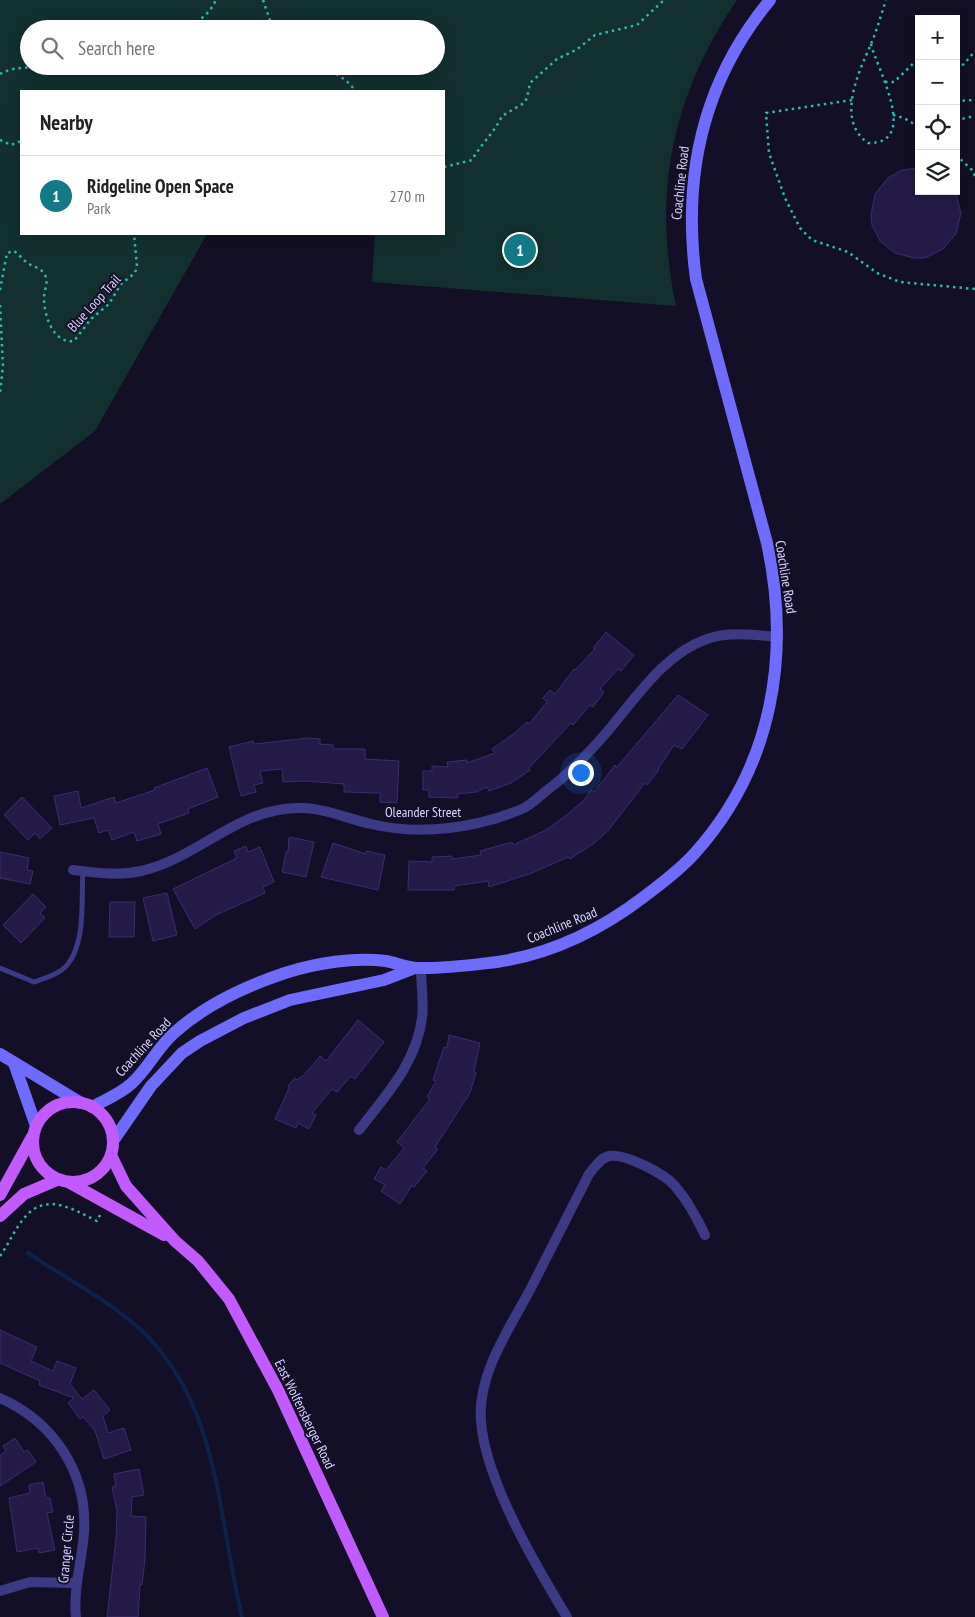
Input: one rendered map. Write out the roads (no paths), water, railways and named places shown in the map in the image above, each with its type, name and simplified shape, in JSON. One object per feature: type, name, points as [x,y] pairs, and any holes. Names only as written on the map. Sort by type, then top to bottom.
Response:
[{"type":"main road","name":"Coachline Road","points":[[113,1142],[150,1086],[182,1054],[244,1018],[290,1000],[384,980],[418,968],[500,962],[557,946],[610,921],[678,870],[698,849],[724,816],[751,764],[772,702],[776,676],[778,637],[773,570],[696,278],[690,217],[697,151],[712,101],[738,47],[770,0]]},
{"type":"main road","name":"Coachline Road","points":[[86,1105],[131,1084],[172,1034],[189,1020],[245,988],[288,972],[334,962],[385,961],[418,968]]},
{"type":"main road","points":[[0,1054],[86,1105],[107,1121],[113,1142],[111,1155],[105,1167],[96,1176],[84,1182],[70,1183],[57,1180],[49,1175],[37,1161],[32,1144],[35,1130],[14,1063]]},
{"type":"main road","points":[[0,1195],[40,1118],[54,1107],[72,1102],[86,1105]]},
{"type":"main road","name":"East Wolfensberger Road","points":[[111,1155],[126,1186],[175,1241],[198,1261],[229,1299],[278,1390],[383,1617]]},
{"type":"main road","points":[[0,1216],[24,1194],[57,1180]]},
{"type":"main road","name":"East Wolfensberger Road","points":[[70,1183],[175,1241]]},
{"type":"street","name":"Oleander Street","points":[[78,871],[119,874],[142,871],[163,864],[237,823],[258,814],[297,807],[340,814],[390,828],[468,825],[500,817],[526,807],[576,767],[660,670],[681,652],[707,638],[744,634],[778,637]]},
{"type":"street","points":[[359,1130],[401,1078],[414,1050],[422,1017],[418,968]]},
{"type":"street","points":[[567,1617],[534,1560],[502,1494],[485,1451],[480,1420],[484,1386],[500,1347],[597,1163],[608,1156],[620,1156],[643,1165],[674,1184],[693,1210],[705,1235]]},
{"type":"street","name":"Granger Circle","points":[[0,1398],[27,1412],[52,1434],[70,1462],[78,1480],[84,1514],[77,1583],[76,1617]]},
{"type":"street","points":[[0,1591],[30,1582],[77,1583]]},
{"type":"lane","points":[[0,968],[34,982],[53,976],[68,964],[78,943],[78,871]]},
{"type":"waterway","points":[[28,1253],[100,1298],[140,1329],[166,1359],[186,1391],[201,1427],[212,1464],[242,1617]]},
{"type":"place","name":"Ridgeline Open Space","points":[[520,250]]}]
